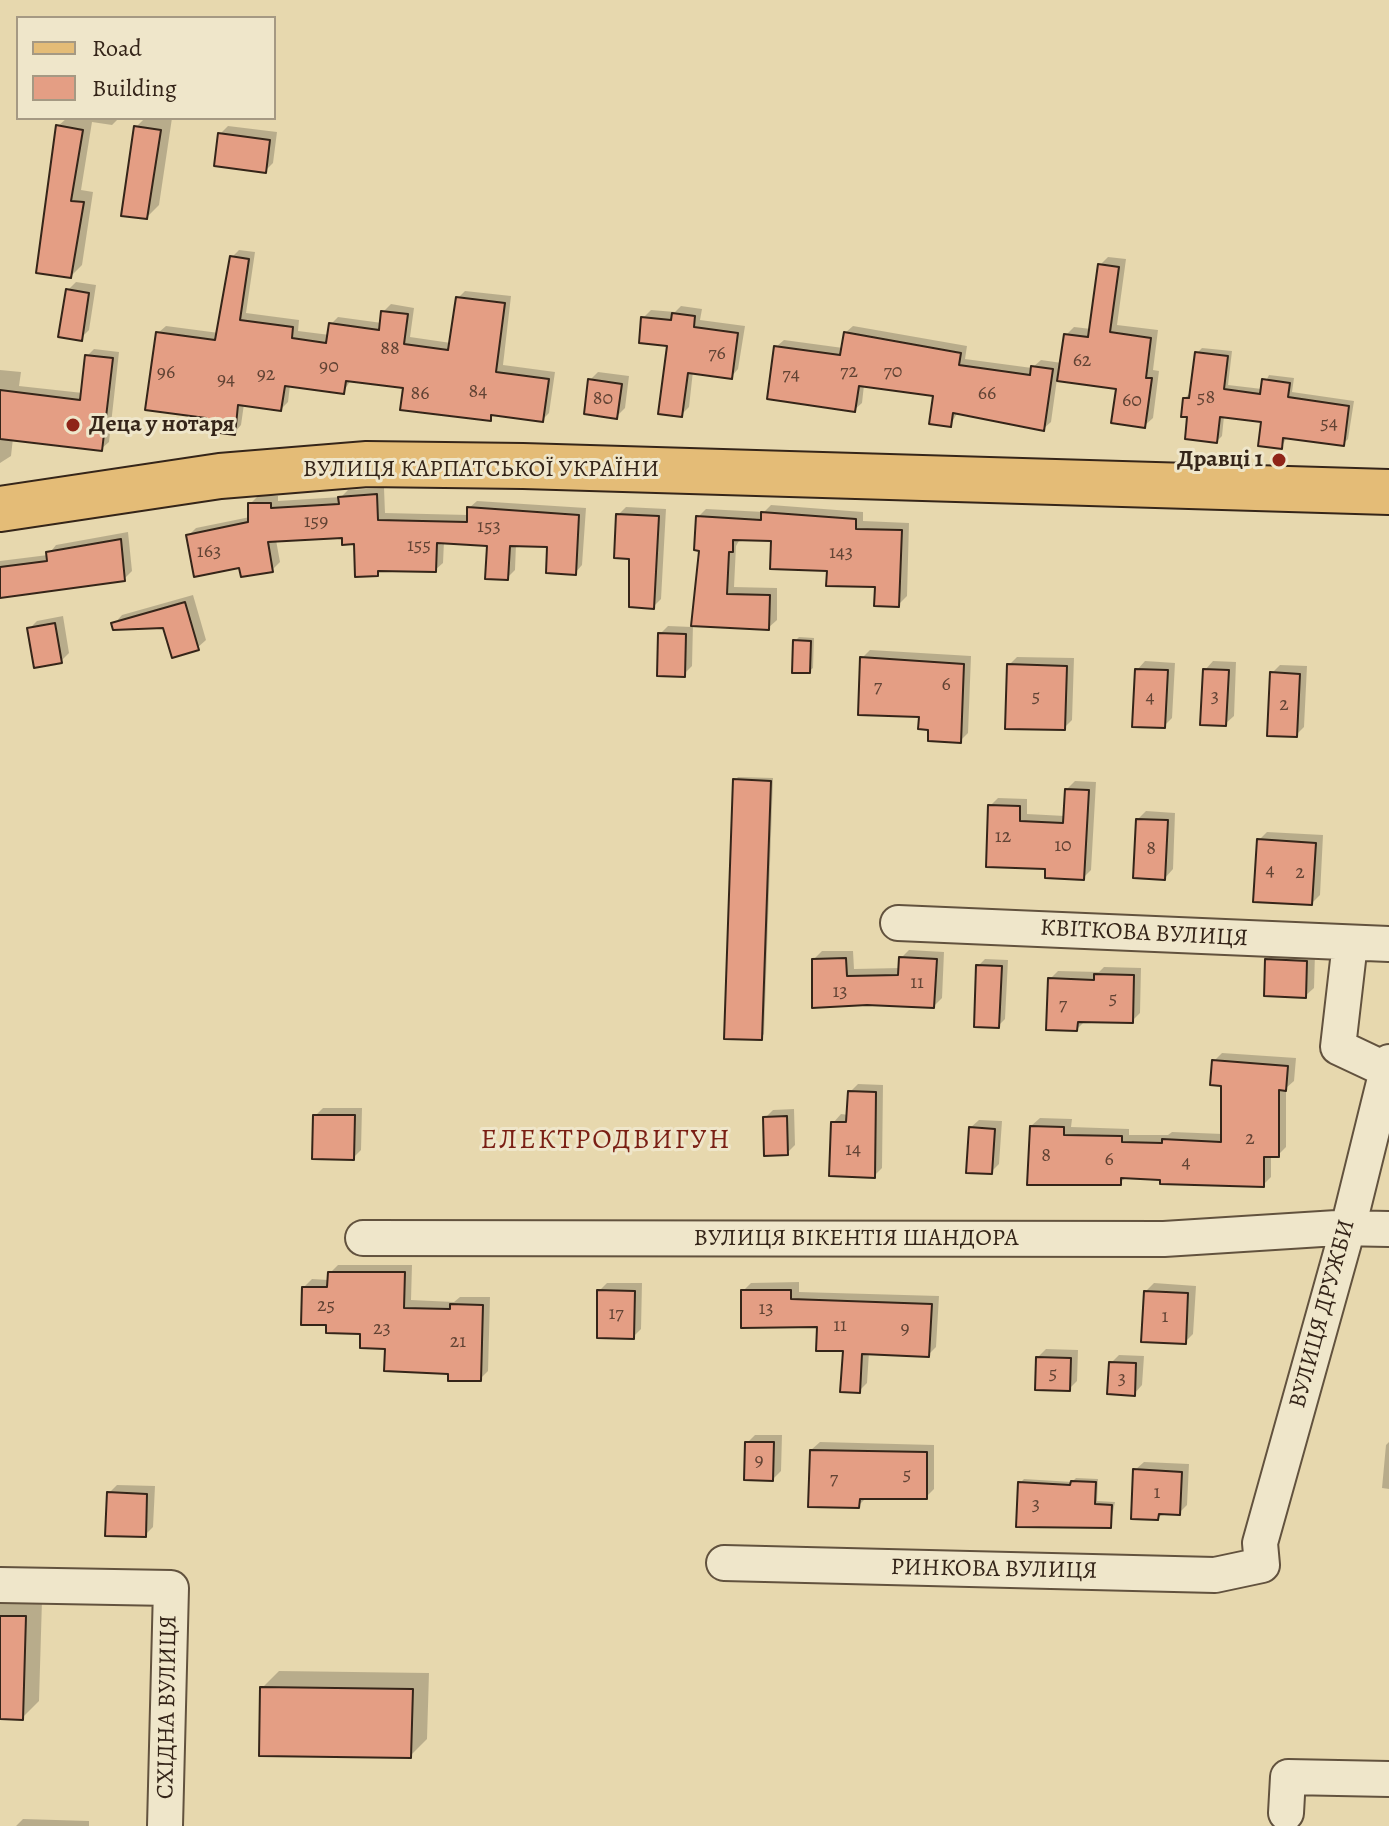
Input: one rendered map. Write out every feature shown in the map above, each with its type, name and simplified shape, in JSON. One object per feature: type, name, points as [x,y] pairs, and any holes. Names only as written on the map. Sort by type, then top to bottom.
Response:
[{"type":"main road","name":"ВУЛИЦЯ КАРПАТСЬКОЇ УКРАЇНИ","points":[[0,509],[220,476],[367,464],[1389,492]]},
{"type":"street","name":"КВІТКОВА ВУЛИЦЯ","points":[[898,923],[1389,944]]},
{"type":"street","points":[[1350,943],[1338,1047],[1388,1066]]},
{"type":"street","name":"ВУЛИЦЯ ДРУЖБИ","points":[[1262,1565],[1260,1543],[1348,1228],[1388,1066]]},
{"type":"street","name":"ВУЛИЦЯ ВІКЕНТІЯ ШАНДОРА","points":[[363,1238],[1164,1239],[1348,1228],[1389,1229]]},
{"type":"street","name":"РИНКОВА ВУЛИЦЯ","points":[[724,1563],[1215,1575],[1262,1565]]},
{"type":"street","name":"СХІДНА ВУЛИЦЯ","points":[[0,1585],[171,1588],[165,1826]]},
{"type":"street","points":[[1286,1813],[1288,1777],[1389,1779]]},
{"type":"building","points":[[56,125],[83,130],[71,201],[84,202],[71,278],[36,273]]},
{"type":"building","points":[[134,126],[161,130],[147,219],[121,216]]},
{"type":"building","points":[[218,133],[270,140],[266,173],[214,166]]},
{"type":"building","points":[[230,256],[249,259],[240,320],[293,327],[292,338],[326,343],[329,323],[379,330],[381,311],[408,314],[404,344],[448,350],[456,297],[505,303],[496,372],[549,379],[543,422],[491,415],[491,421],[400,410],[403,388],[346,381],[344,394],[285,386],[281,411],[238,405],[235,435],[205,431],[206,418],[145,410],[156,332],[215,340]]},
{"type":"building","points":[[1098,264],[1119,267],[1110,332],[1151,338],[1146,378],[1152,378],[1145,428],[1111,423],[1116,389],[1057,381],[1064,334],[1088,337]]},
{"type":"building","points":[[66,289],[89,293],[82,341],[58,337]]},
{"type":"building","points":[[672,313],[695,316],[694,327],[738,333],[732,379],[688,373],[682,417],[658,414],[667,346],[639,343],[641,317],[671,320]]},
{"type":"building","points":[[844,332],[961,353],[959,365],[1030,375],[1031,366],[1053,369],[1044,431],[953,413],[951,427],[929,424],[933,396],[859,386],[855,412],[767,399],[774,346],[840,355]]},
{"type":"building","points":[[1195,352],[1228,356],[1224,389],[1260,394],[1262,379],[1290,383],[1288,397],[1349,406],[1344,446],[1283,438],[1282,449],[1258,446],[1261,422],[1220,417],[1217,443],[1185,439],[1187,417],[1181,417],[1183,398],[1189,398]]},
{"type":"building","points":[[85,355],[113,358],[102,451],[0,439],[0,390],[80,400]]},
{"type":"building","points":[[588,379],[622,384],[617,419],[584,414]]},
{"type":"building","points":[[377,494],[378,520],[467,522],[467,507],[579,515],[576,575],[546,573],[547,547],[510,546],[508,580],[485,579],[487,546],[437,543],[436,572],[378,571],[378,576],[355,577],[354,544],[342,545],[342,538],[268,542],[273,572],[241,577],[239,568],[194,577],[186,535],[248,522],[248,503],[271,503],[271,508],[339,504],[338,497]]},
{"type":"building","points":[[761,512],[856,519],[856,529],[902,530],[899,607],[874,606],[875,587],[826,586],[827,571],[770,569],[771,541],[733,540],[733,552],[729,552],[727,594],[770,595],[769,630],[691,626],[699,551],[694,550],[696,516],[761,520]]},
{"type":"building","points":[[616,514],[659,516],[654,609],[629,607],[629,559],[614,558]]},
{"type":"building","points":[[121,539],[125,581],[0,598],[0,567],[47,561],[46,552]]},
{"type":"building","points":[[185,602],[199,650],[172,658],[163,628],[113,630],[111,623]]},
{"type":"building","points":[[55,623],[62,663],[34,668],[27,628]]},
{"type":"building","points":[[658,633],[686,634],[685,677],[657,676]]},
{"type":"building","points":[[793,640],[811,641],[810,673],[792,673]]},
{"type":"building","points":[[860,657],[964,664],[961,743],[928,741],[928,730],[918,729],[919,717],[858,715]]},
{"type":"building","points":[[1007,664],[1067,666],[1065,730],[1005,729]]},
{"type":"building","points":[[1135,669],[1168,670],[1165,728],[1132,727]]},
{"type":"building","points":[[1203,669],[1229,670],[1226,726],[1200,725]]},
{"type":"building","points":[[1270,672],[1300,674],[1297,737],[1267,736]]},
{"type":"building","points":[[733,779],[771,781],[762,1040],[724,1039]]},
{"type":"building","points":[[1065,789],[1089,790],[1084,880],[1045,878],[1045,869],[986,867],[988,805],[1020,806],[1020,821],[1063,823]]},
{"type":"building","points":[[1136,819],[1168,820],[1165,880],[1133,878]]},
{"type":"building","points":[[1257,839],[1316,843],[1312,905],[1253,902]]},
{"type":"building","points":[[899,957],[937,959],[934,1008],[867,1005],[812,1008],[812,959],[846,958],[847,976],[898,975]]},
{"type":"building","points":[[1265,959],[1307,961],[1306,998],[1264,996]]},
{"type":"building","points":[[976,965],[1002,966],[999,1028],[974,1027]]},
{"type":"building","points":[[1094,974],[1134,975],[1133,1023],[1078,1022],[1077,1031],[1046,1030],[1048,978],[1094,980]]},
{"type":"building","points":[[1212,1060],[1288,1066],[1286,1091],[1279,1090],[1279,1157],[1264,1157],[1264,1187],[1160,1184],[1160,1180],[1121,1178],[1121,1185],[1027,1185],[1030,1126],[1064,1127],[1064,1135],[1122,1136],[1122,1142],[1162,1143],[1162,1139],[1221,1142],[1221,1086],[1210,1085]]},
{"type":"building","points":[[848,1091],[876,1092],[875,1178],[829,1176],[831,1122],[846,1122]]},
{"type":"building","points":[[313,1115],[355,1115],[354,1160],[312,1159]]},
{"type":"building","points":[[787,1116],[788,1155],[764,1156],[763,1117]]},
{"type":"building","points":[[969,1127],[995,1129],[992,1174],[966,1173]]},
{"type":"building","points":[[328,1272],[405,1272],[404,1308],[450,1309],[450,1304],[483,1305],[481,1381],[448,1381],[448,1374],[384,1371],[385,1349],[360,1348],[360,1334],[326,1333],[326,1325],[301,1325],[302,1287],[327,1287]]},
{"type":"building","points":[[597,1290],[635,1291],[634,1339],[597,1338]]},
{"type":"building","points":[[741,1290],[791,1290],[791,1299],[932,1304],[929,1357],[862,1354],[860,1393],[840,1392],[843,1351],[816,1351],[817,1327],[741,1328]]},
{"type":"building","points":[[1144,1291],[1188,1293],[1186,1344],[1141,1342]]},
{"type":"building","points":[[1036,1357],[1071,1358],[1070,1391],[1035,1390]]},
{"type":"building","points":[[1109,1362],[1136,1363],[1135,1396],[1107,1394]]},
{"type":"building","points":[[745,1442],[774,1442],[773,1481],[744,1480]]},
{"type":"building","points":[[810,1450],[927,1452],[927,1499],[860,1499],[859,1508],[808,1507]]},
{"type":"building","points":[[1133,1469],[1182,1472],[1180,1515],[1159,1514],[1158,1520],[1131,1519]]},
{"type":"building","points":[[1071,1481],[1096,1482],[1095,1504],[1112,1505],[1111,1528],[1016,1527],[1018,1482],[1070,1485]]},
{"type":"building","points":[[107,1492],[147,1494],[146,1537],[105,1536]]},
{"type":"building","points":[[0,1616],[26,1616],[23,1720],[0,1719]]},
{"type":"building","points":[[260,1687],[413,1689],[411,1758],[259,1756]]},
{"type":"place","name":"Деца у нотаря","points":[[73,425]]},
{"type":"place","name":"Дравці 1","points":[[1279,460]]},
{"type":"district","name":"ЕЛЕКТРОДВИГУН","points":[[606,1141]]}]
